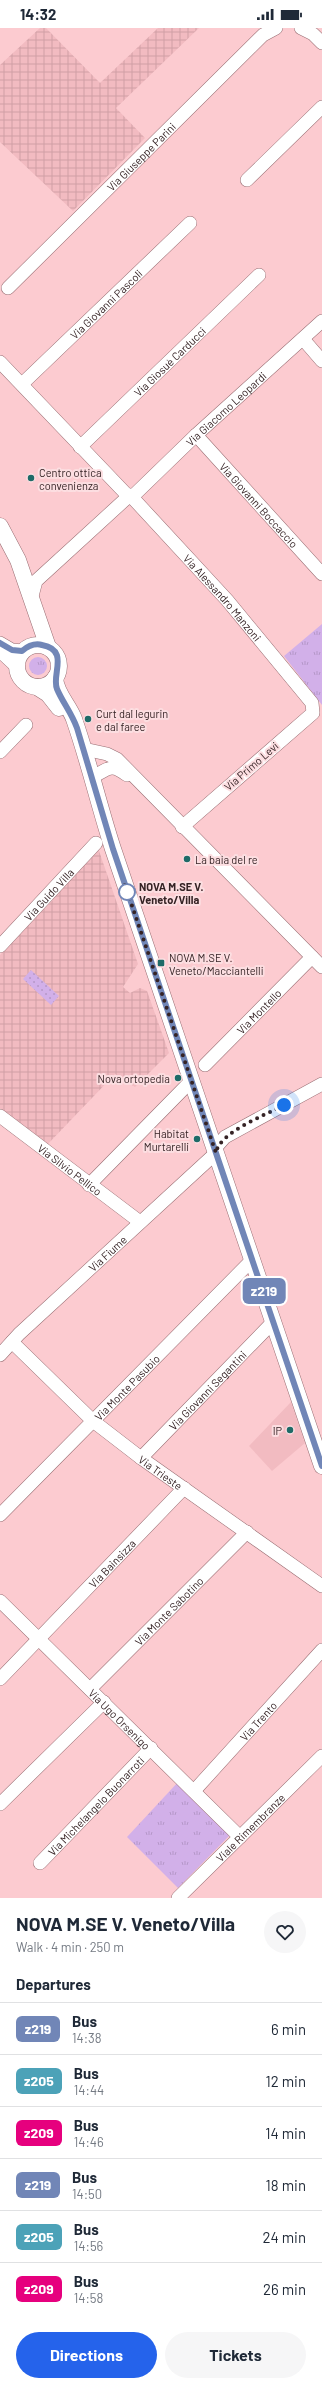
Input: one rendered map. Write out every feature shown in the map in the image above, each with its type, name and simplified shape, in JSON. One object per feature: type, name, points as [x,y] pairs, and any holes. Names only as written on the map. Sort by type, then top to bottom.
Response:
[{"type":"main road","points":[[1,528],[18,560],[32,596],[48,647],[57,657],[58,671],[55,678],[50,683],[37,687]]},
{"type":"main road","points":[[1,528],[33,630],[17,667],[18,672],[25,682],[48,694],[64,719],[88,788],[103,842],[192,1080],[321,1457]]},
{"type":"main road","points":[[26,648],[48,647]]},
{"type":"main road","points":[[55,678],[57,689],[70,710],[93,776],[103,842]]},
{"type":"street","name":"Via Giuseppe Parini","points":[[8,288],[263,35],[276,28]]},
{"type":"street","points":[[301,28],[313,34],[322,43]]},
{"type":"street","points":[[247,180],[322,107]]},
{"type":"street","name":"Via Giovanni Pascoli","points":[[22,384],[190,223]]},
{"type":"street","name":"Via Giosuè Carducci","points":[[80,447],[259,275]]},
{"type":"street","name":"Via Giacomo Leopardi","points":[[32,596],[36,581],[322,321]]},
{"type":"street","points":[[303,339],[322,361]]},
{"type":"street","name":"Via Alessandro Manzoni","points":[[0,362],[80,447],[130,496],[227,600],[312,703]]},
{"type":"street","name":"Via Giovanni Boccaccio","points":[[196,435],[322,574]]},
{"type":"street","points":[[0,643],[12,650],[26,648]]},
{"type":"street","points":[[0,651],[17,667]]},
{"type":"street","name":"Via Primo Levi","points":[[182,827],[313,713],[312,703]]},
{"type":"street","points":[[0,752],[26,725]]},
{"type":"street","points":[[84,749],[107,754],[117,759],[182,827],[322,967]]},
{"type":"street","points":[[93,776],[109,767],[114,767],[140,784]]},
{"type":"street","name":"Via Guido Villa","points":[[0,946],[103,842]]},
{"type":"street","name":"Via Montello","points":[[205,1065],[312,957]]},
{"type":"street","points":[[88,1185],[192,1080]]},
{"type":"street","name":"Via Fiume","points":[[0,1355],[140,1222],[216,1153],[219,1142],[228,1135],[322,1084]]},
{"type":"street","name":"Via Silvio Pellico","points":[[0,1116],[88,1185],[140,1222]]},
{"type":"street","name":"Via Monte Pasubio","points":[[0,1515],[253,1259]]},
{"type":"street","name":"Via Giovanni Segantini","points":[[141,1458],[274,1321]]},
{"type":"street","name":"Via Trieste","points":[[12,1342],[93,1421],[141,1458],[322,1586]]},
{"type":"street","name":"Via Bainsizza","points":[[0,1680],[41,1639],[184,1488]]},
{"type":"street","name":"Via Monte Sabotino","points":[[90,1689],[247,1532]]},
{"type":"street","name":"Via Ugo Orsenigo","points":[[0,1601],[41,1639],[240,1837]]},
{"type":"street","name":"Via Trento","points":[[194,1791],[322,1650]]},
{"type":"street","points":[[0,1804],[104,1702]]},
{"type":"street","name":"Via Michelangelo Buonarroti","points":[[40,1864],[151,1748]]},
{"type":"street","name":"Viale Rimembranze","points":[[178,1898],[322,1756]]},
{"type":"shaded area","points":[[40,28],[46,28],[100,83],[158,28],[199,28],[116,108],[145,138],[73,211],[0,142],[0,65]]},
{"type":"shaded area","points":[[98,848],[138,964],[123,987],[130,993],[140,988],[147,991],[169,1053],[135,1087],[115,1074],[46,1146],[0,1109],[0,955],[53,900],[51,897]]},
{"type":"shaded area","points":[[291,1402],[305,1443],[272,1471],[249,1446]]},
{"type":"green space","points":[[322,624],[322,705],[284,656]]},
{"type":"green space","points":[[38,657],[44,660],[47,666],[44,672],[38,675],[32,672],[29,666],[32,660]]},
{"type":"green space","points":[[31,970],[59,996],[51,1005],[23,979]]},
{"type":"green space","points":[[179,1781],[231,1834],[178,1888],[127,1837]]},
{"type":"bus line","name":"z219","points":[[0,643],[12,650],[22,651],[36,644],[42,645],[54,651],[57,657],[59,664],[55,678],[57,689],[70,710],[77,728],[93,776],[113,849],[322,1466]]},
{"type":"place","name":"Centro ottica convenienza","points":[[31,478]]},
{"type":"place","name":"Curt dal legurin e dal faree","points":[[88,719]]},
{"type":"place","name":"La baia del re","points":[[187,859]]},
{"type":"place","name":"NOVA M.SE V. Veneto/Villa","points":[[127,892]]},
{"type":"place","name":"NOVA M.SE V. Veneto/Macciantelli","points":[[161,963]]},
{"type":"place","name":"Nova ortopedia","points":[[178,1078]]},
{"type":"place","name":"Habitat Murtarelli","points":[[197,1139]]},
{"type":"place","name":"IP","points":[[290,1430]]},
{"type":"route","points":[[127,892],[125,885],[216,1153],[219,1142],[228,1135],[284,1105]]}]
